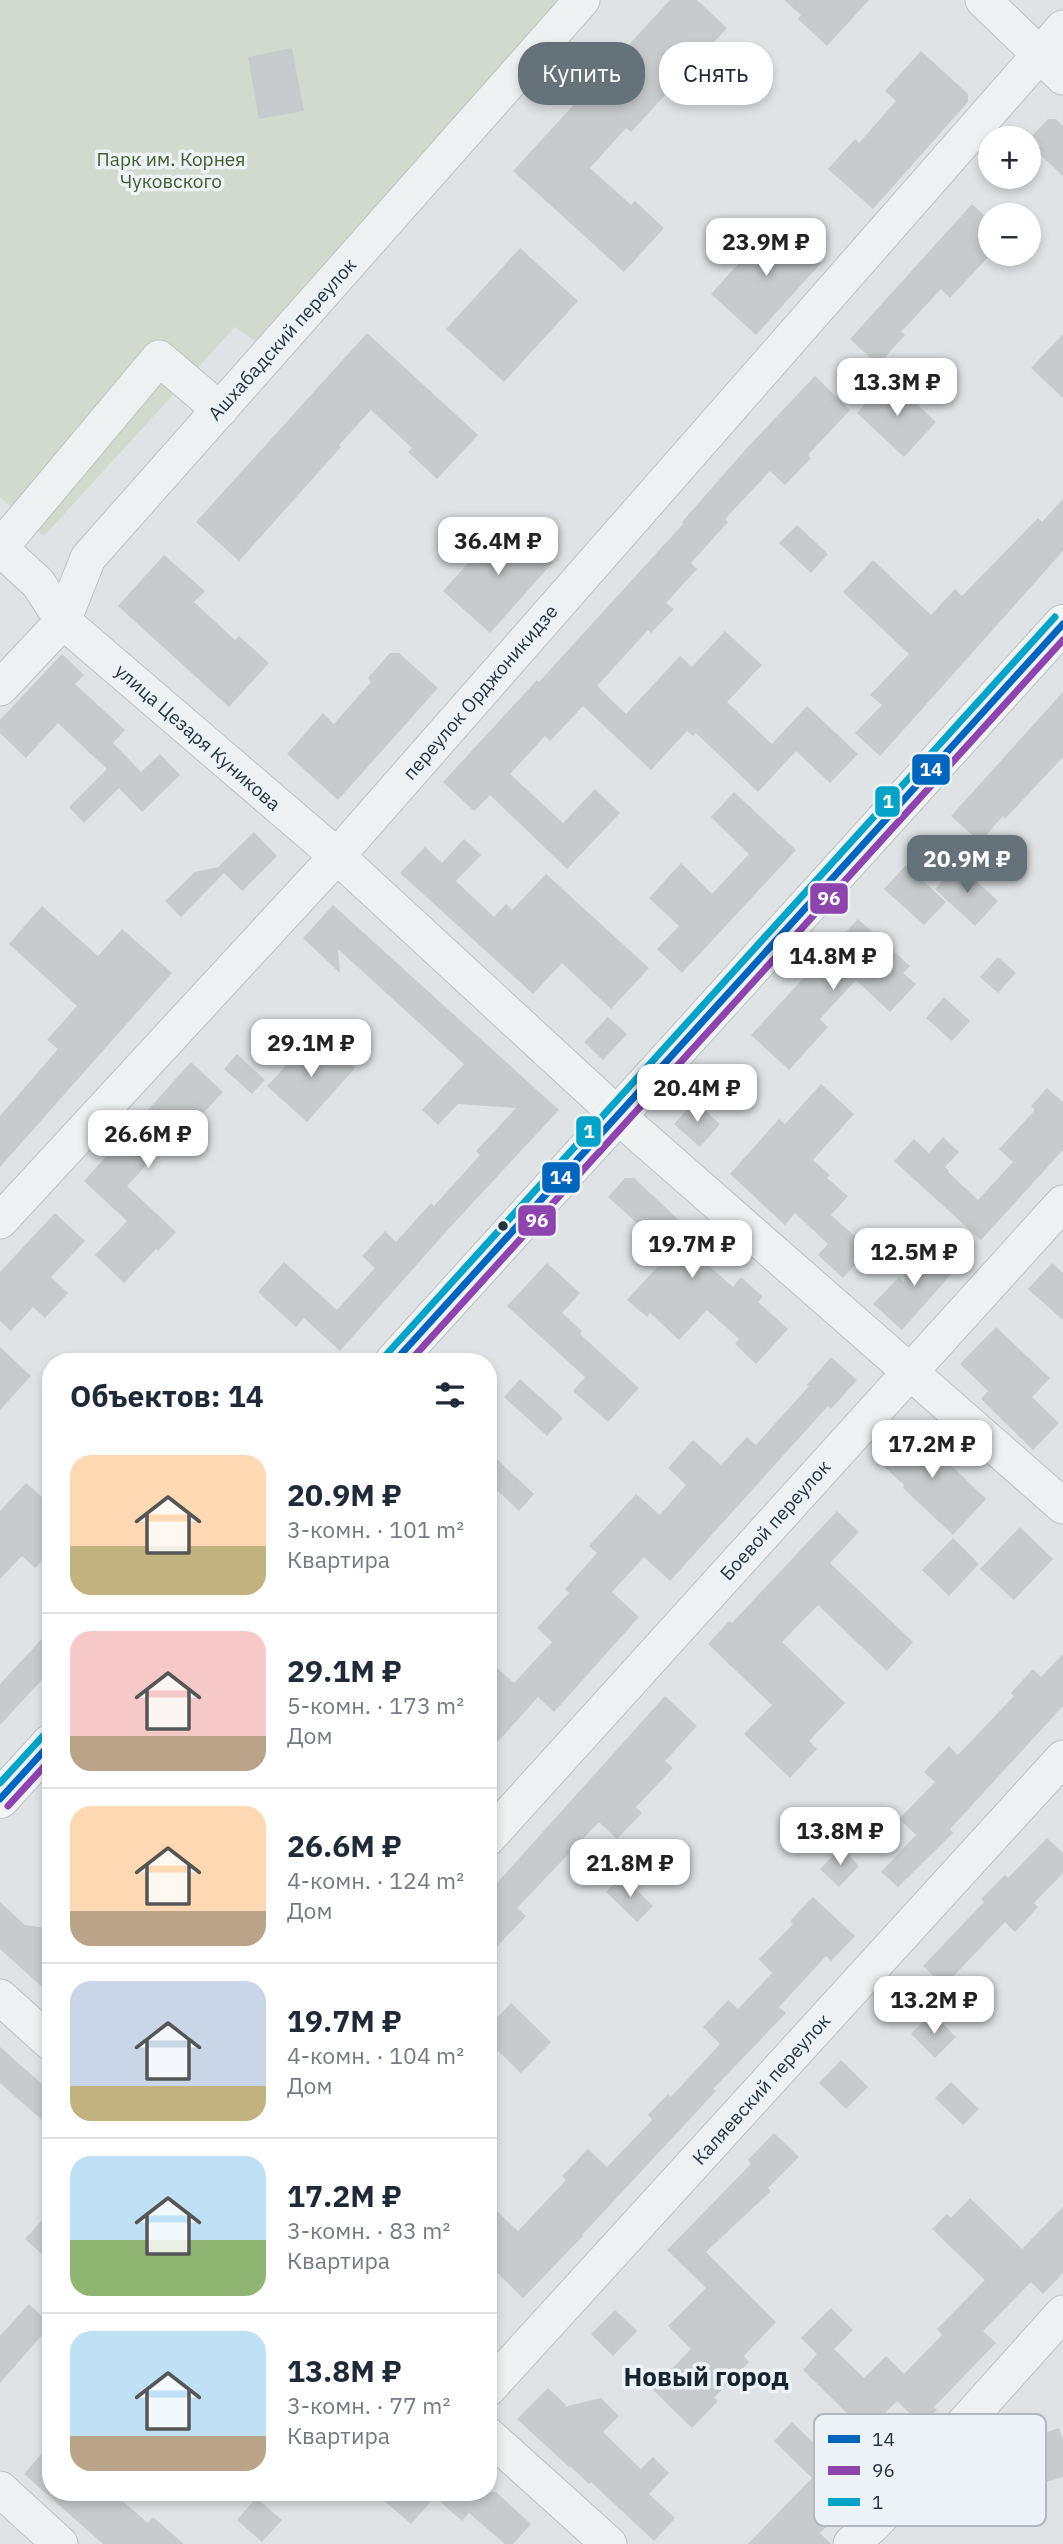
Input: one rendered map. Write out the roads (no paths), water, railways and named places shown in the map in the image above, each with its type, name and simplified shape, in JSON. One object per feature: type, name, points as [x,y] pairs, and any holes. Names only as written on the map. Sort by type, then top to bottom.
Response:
[{"type":"main road","points":[[402,1353],[1063,624]]},
{"type":"main road","points":[[0,1799],[42,1753]]},
{"type":"street","name":"Ашхабадский переулок","points":[[0,688],[63,621],[88,558],[582,0]]},
{"type":"street","points":[[983,0],[1051,66]]},
{"type":"street","name":"переулок Орджоникидзе","points":[[0,1221],[337,856],[1051,66],[1063,29]]},
{"type":"street","points":[[0,548],[159,358],[220,410]]},
{"type":"street","name":"улица Цезаря Куникова","points":[[0,548],[38,583],[63,621],[337,856],[617,1114],[1063,1506]]},
{"type":"street","name":"Боевой переулок","points":[[497,1828],[1063,1203]]},
{"type":"street","name":"Каляевский переулок","points":[[497,2379],[1063,1758]]},
{"type":"street","points":[[0,1997],[42,2035]]},
{"type":"street","points":[[973,2414],[1063,2313]]},
{"type":"street","points":[[497,2443],[609,2544]]},
{"type":"street","points":[[0,2489],[60,2544]]},
{"type":"street","points":[[851,2544],[872,2526]]},
{"type":"district","name":"Новый город","points":[[706,2376]]},
{"type":"park label","name":"Парк им. Корнея Чуковского","points":[[171,170]]}]
